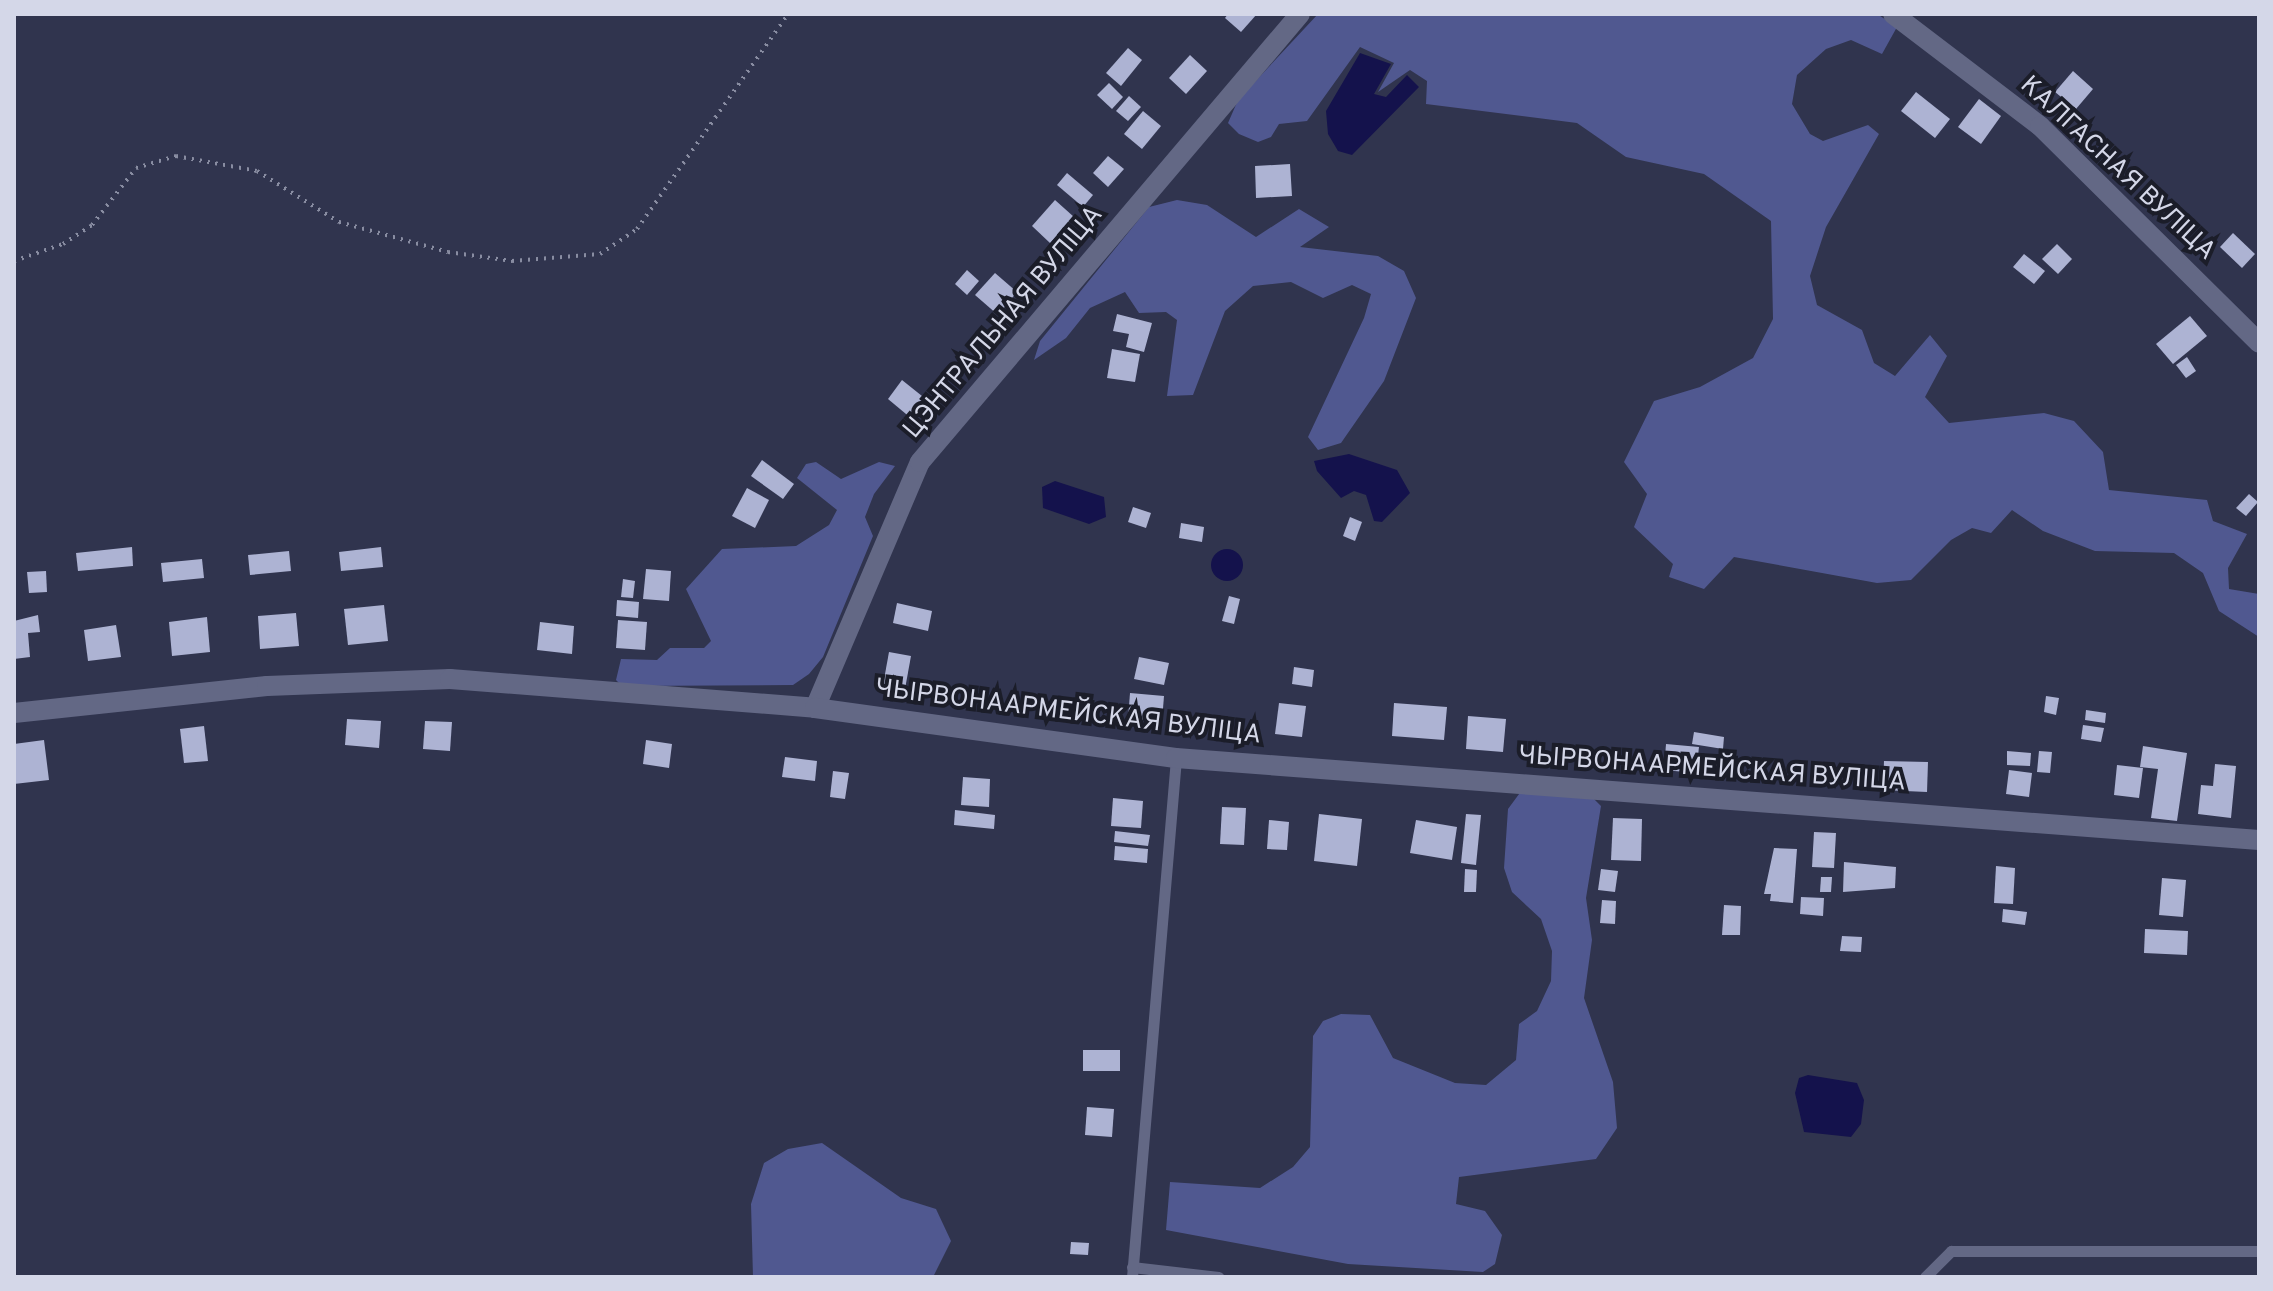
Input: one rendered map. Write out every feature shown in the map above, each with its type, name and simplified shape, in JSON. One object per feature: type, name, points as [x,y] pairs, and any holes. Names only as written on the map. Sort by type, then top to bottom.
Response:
[{"type":"street","name":"ЦЭНТРАЛЬНАЯ ВУЛІЦА","points":[[815,708],[920,462],[1300,14]]},
{"type":"street","name":"КАЛГАСНАЯ ВУЛІЦА","points":[[1893,14],[2040,126],[2166,244],[2259,343]]},
{"type":"street","name":"ЧЫРВОНААРМЕЙСКАЯ ВУЛІЦА","points":[[14,713],[267,686],[450,679],[815,708],[1176,758],[2259,840]]},
{"type":"lane","points":[[1176,758],[1132,1272],[1218,1277]]},
{"type":"lane","points":[[1925,1277],[1951,1251],[2259,1251]]},
{"type":"path","points":[[14,261],[63,244],[92,225],[136,168],[176,156],[257,171],[339,222],[448,252],[512,261],[600,254],[637,229],[788,14]]},
{"type":"shaded area","points":[[1318,14],[1877,14],[1897,27],[1882,54],[1851,40],[1826,49],[1797,75],[1792,104],[1810,134],[1823,141],[1868,125],[1879,134],[1826,227],[1810,276],[1817,305],[1862,330],[1874,363],[1895,376],[1930,335],[1947,356],[1925,397],[1949,423],[2044,413],[2074,421],[2103,452],[2109,490],[2207,500],[2213,521],[2247,534],[2228,568],[2229,589],[2259,594],[2259,637],[2219,611],[2203,573],[2174,553],[2095,551],[2043,531],[2012,510],[1991,533],[1972,528],[1951,540],[1911,580],[1877,583],[1734,557],[1704,589],[1669,577],[1673,564],[1634,527],[1647,494],[1624,462],[1654,401],[1700,387],[1753,358],[1773,319],[1771,221],[1704,174],[1626,157],[1577,123],[1426,104],[1427,81],[1410,70],[1378,92],[1394,63],[1360,47],[1307,121],[1279,124],[1271,137],[1258,142],[1239,134],[1228,123],[1238,100]]},
{"type":"shaded area","points":[[1360,53],[1391,64],[1374,94],[1386,97],[1407,75],[1419,87],[1352,155],[1338,151],[1328,134],[1326,111]]},
{"type":"shaded area","points":[[1177,200],[1207,205],[1256,237],[1299,209],[1329,227],[1300,247],[1378,256],[1404,271],[1416,298],[1384,381],[1341,443],[1318,450],[1308,437],[1364,318],[1371,294],[1352,285],[1323,298],[1291,282],[1253,286],[1225,311],[1193,395],[1167,396],[1177,320],[1166,312],[1139,313],[1125,292],[1090,308],[1066,338],[1034,360],[1040,341],[1149,207]]},
{"type":"shaded area","points":[[1349,454],[1397,470],[1410,493],[1382,522],[1374,521],[1366,495],[1354,491],[1341,498],[1317,471],[1314,461]]},
{"type":"shaded area","points":[[816,462],[841,479],[879,462],[895,466],[874,494],[865,517],[873,536],[823,657],[809,674],[793,685],[622,686],[616,680],[621,659],[657,660],[670,648],[704,648],[711,641],[686,589],[722,549],[796,546],[829,525],[837,510],[797,478],[806,464]]},
{"type":"shaded area","points":[[1055,481],[1104,497],[1106,517],[1089,524],[1043,508],[1042,487]]},
{"type":"shaded area","points":[[1227,549],[1238,554],[1243,565],[1238,576],[1227,581],[1216,576],[1211,565],[1216,554]]},
{"type":"shaded area","points":[[1522,790],[1587,792],[1601,806],[1586,898],[1592,940],[1584,998],[1613,1082],[1617,1128],[1596,1159],[1459,1177],[1456,1204],[1485,1211],[1502,1235],[1495,1264],[1483,1272],[1348,1264],[1166,1230],[1170,1182],[1260,1188],[1293,1167],[1310,1147],[1313,1036],[1323,1021],[1341,1014],[1370,1015],[1393,1058],[1455,1083],[1486,1085],[1516,1060],[1519,1024],[1537,1011],[1551,981],[1552,951],[1541,919],[1512,892],[1504,868],[1508,809]]},
{"type":"shaded area","points":[[1808,1075],[1857,1083],[1864,1100],[1861,1124],[1851,1137],[1804,1132],[1795,1093],[1799,1078]]},
{"type":"shaded area","points":[[822,1143],[901,1198],[936,1209],[951,1241],[933,1277],[753,1277],[751,1204],[764,1163],[788,1149]]},
{"type":"building","points":[[1228,14],[1257,14],[1241,32],[1225,18]]},
{"type":"building","points":[[1128,48],[1142,60],[1121,86],[1106,73]]},
{"type":"building","points":[[1190,55],[1207,71],[1186,94],[1169,78]]},
{"type":"building","points":[[2073,71],[2093,89],[2076,109],[2055,92]]},
{"type":"building","points":[[1109,83],[1123,97],[1112,109],[1097,95]]},
{"type":"building","points":[[1916,92],[1950,119],[1935,138],[1901,111]]},
{"type":"building","points":[[1129,96],[1141,107],[1128,121],[1116,111]]},
{"type":"building","points":[[1979,99],[2001,116],[1981,144],[1958,127]]},
{"type":"building","points":[[1143,111],[1161,126],[1142,149],[1124,134]]},
{"type":"building","points":[[1108,156],[1124,169],[1108,187],[1093,173]]},
{"type":"building","points":[[1290,164],[1292,196],[1256,198],[1255,166]]},
{"type":"building","points":[[1067,173],[1093,195],[1083,207],[1057,185]]},
{"type":"building","points":[[1055,200],[1074,217],[1050,243],[1032,226]]},
{"type":"building","points":[[2233,233],[2255,254],[2242,268],[2220,247]]},
{"type":"building","points":[[2057,244],[2072,259],[2058,274],[2042,259]]},
{"type":"building","points":[[2024,254],[2045,271],[2034,284],[2013,267]]},
{"type":"building","points":[[967,270],[979,281],[967,295],[955,284]]},
{"type":"building","points":[[995,273],[1017,292],[998,315],[975,295]]},
{"type":"building","points":[[1117,314],[1152,323],[1144,352],[1126,347],[1129,334],[1113,331]]},
{"type":"building","points":[[2190,316],[2207,336],[2173,364],[2156,344]]},
{"type":"building","points":[[1112,349],[1140,354],[1135,382],[1107,378]]},
{"type":"building","points":[[2187,357],[2196,371],[2186,378],[2176,365]]},
{"type":"building","points":[[902,380],[927,400],[912,419],[888,399]]},
{"type":"building","points":[[762,460],[794,484],[783,499],[751,476]]},
{"type":"building","points":[[747,488],[769,500],[755,528],[732,516]]},
{"type":"building","points":[[2249,494],[2258,502],[2246,516],[2236,508]]},
{"type":"building","points":[[1133,507],[1151,513],[1146,528],[1128,522]]},
{"type":"building","points":[[1350,517],[1362,522],[1355,541],[1343,536]]},
{"type":"building","points":[[1181,523],[1204,527],[1202,542],[1179,538]]},
{"type":"building","points":[[132,547],[133,566],[78,571],[76,553]]},
{"type":"building","points":[[381,547],[383,567],[341,571],[339,552]]},
{"type":"building","points":[[289,551],[291,571],[250,575],[248,555]]},
{"type":"building","points":[[202,559],[204,578],[163,582],[161,563]]},
{"type":"building","points":[[646,569],[671,571],[669,601],[643,599]]},
{"type":"building","points":[[46,571],[47,592],[29,593],[27,572]]},
{"type":"building","points":[[623,579],[635,581],[633,598],[621,597]]},
{"type":"building","points":[[1229,596],[1240,599],[1234,624],[1222,621]]},
{"type":"building","points":[[617,600],[639,602],[638,618],[616,616]]},
{"type":"building","points":[[897,603],[932,611],[928,631],[893,623]]},
{"type":"building","points":[[384,605],[388,641],[348,645],[344,609]]},
{"type":"building","points":[[296,613],[299,646],[260,649],[258,616]]},
{"type":"building","points":[[38,615],[40,632],[28,633],[30,657],[14,659],[14,621]]},
{"type":"building","points":[[207,617],[210,652],[172,656],[169,622]]},
{"type":"building","points":[[618,620],[647,622],[645,650],[616,648]]},
{"type":"building","points":[[540,622],[574,626],[572,654],[537,650]]},
{"type":"building","points":[[116,625],[121,657],[88,661],[84,630]]},
{"type":"building","points":[[889,652],[911,656],[905,689],[883,685]]},
{"type":"building","points":[[1139,657],[1169,663],[1164,685],[1134,679]]},
{"type":"building","points":[[1294,667],[1314,670],[1312,687],[1292,684]]},
{"type":"building","points":[[1130,693],[1164,696],[1162,721],[1128,719]]},
{"type":"building","points":[[2046,696],[2059,698],[2056,715],[2044,712]]},
{"type":"building","points":[[1279,703],[1306,706],[1302,737],[1275,734]]},
{"type":"building","points":[[1394,703],[1447,707],[1444,740],[1392,736]]},
{"type":"building","points":[[2086,710],[2106,713],[2105,723],[2085,720]]},
{"type":"building","points":[[1468,716],[1506,719],[1503,752],[1466,749]]},
{"type":"building","points":[[347,719],[381,721],[379,748],[345,745]]},
{"type":"building","points":[[425,721],[452,722],[450,751],[423,749]]},
{"type":"building","points":[[2083,725],[2104,728],[2101,742],[2081,739]]},
{"type":"building","points":[[204,726],[208,761],[184,763],[180,729]]},
{"type":"building","points":[[1694,732],[1724,737],[1723,749],[1692,744]]},
{"type":"building","points":[[44,740],[49,780],[14,784],[14,744]]},
{"type":"building","points":[[646,740],[672,744],[669,768],[643,764]]},
{"type":"building","points":[[1666,744],[1699,747],[1696,773],[1664,770]]},
{"type":"building","points":[[2143,746],[2187,753],[2177,821],[2151,818],[2158,769],[2140,767]]},
{"type":"building","points":[[2007,751],[2031,753],[2030,766],[2007,765]]},
{"type":"building","points":[[2039,751],[2052,752],[2050,773],[2037,772]]},
{"type":"building","points":[[1703,755],[1719,756],[1718,775],[1703,775]]},
{"type":"building","points":[[785,757],[817,761],[815,781],[782,777]]},
{"type":"building","points":[[1884,761],[1928,762],[1927,792],[1883,790]]},
{"type":"building","points":[[2215,764],[2236,766],[2231,818],[2198,814],[2201,785],[2213,786]]},
{"type":"building","points":[[2117,765],[2143,768],[2139,798],[2114,795]]},
{"type":"building","points":[[2009,770],[2032,773],[2029,797],[2006,794]]},
{"type":"building","points":[[833,771],[849,773],[845,799],[830,797]]},
{"type":"building","points":[[963,777],[990,779],[989,807],[961,805]]},
{"type":"building","points":[[1113,798],[1143,801],[1141,828],[1111,826]]},
{"type":"building","points":[[1222,807],[1246,808],[1244,845],[1220,844]]},
{"type":"building","points":[[955,810],[995,815],[994,829],[954,825]]},
{"type":"building","points":[[1319,814],[1362,819],[1357,866],[1314,861]]},
{"type":"building","points":[[1466,814],[1481,815],[1476,865],[1461,863]]},
{"type":"building","points":[[1613,818],[1642,819],[1641,861],[1611,860]]},
{"type":"building","points":[[1269,820],[1289,822],[1287,850],[1267,849]]},
{"type":"building","points":[[1416,820],[1457,827],[1452,860],[1410,853]]},
{"type":"building","points":[[1115,831],[1150,835],[1148,846],[1114,842]]},
{"type":"building","points":[[1814,832],[1836,833],[1834,868],[1812,867]]},
{"type":"building","points":[[1115,846],[1148,849],[1147,863],[1114,860]]},
{"type":"building","points":[[1774,848],[1797,849],[1793,903],[1770,901],[1771,894],[1764,894]]},
{"type":"building","points":[[1844,862],[1896,867],[1895,888],[1843,892]]},
{"type":"building","points":[[1996,866],[2015,868],[2013,904],[1994,903]]},
{"type":"building","points":[[1465,869],[1477,870],[1476,892],[1464,892]]},
{"type":"building","points":[[1601,869],[1618,871],[1615,892],[1598,890]]},
{"type":"building","points":[[1821,877],[1832,877],[1831,892],[1820,892]]},
{"type":"building","points":[[2162,878],[2186,880],[2183,917],[2159,915]]},
{"type":"building","points":[[1801,897],[1824,898],[1823,916],[1800,914]]},
{"type":"building","points":[[1602,900],[1616,901],[1615,924],[1600,923]]},
{"type":"building","points":[[1724,905],[1741,906],[1740,935],[1722,935]]},
{"type":"building","points":[[2003,909],[2027,912],[2025,925],[2002,922]]},
{"type":"building","points":[[2145,929],[2188,931],[2187,955],[2144,953]]},
{"type":"building","points":[[1842,936],[1862,937],[1861,952],[1840,951]]},
{"type":"building","points":[[1083,1050],[1120,1050],[1120,1071],[1083,1071]]},
{"type":"building","points":[[1087,1107],[1114,1109],[1112,1137],[1085,1135]]},
{"type":"building","points":[[1071,1242],[1089,1243],[1088,1255],[1070,1254]]}]
